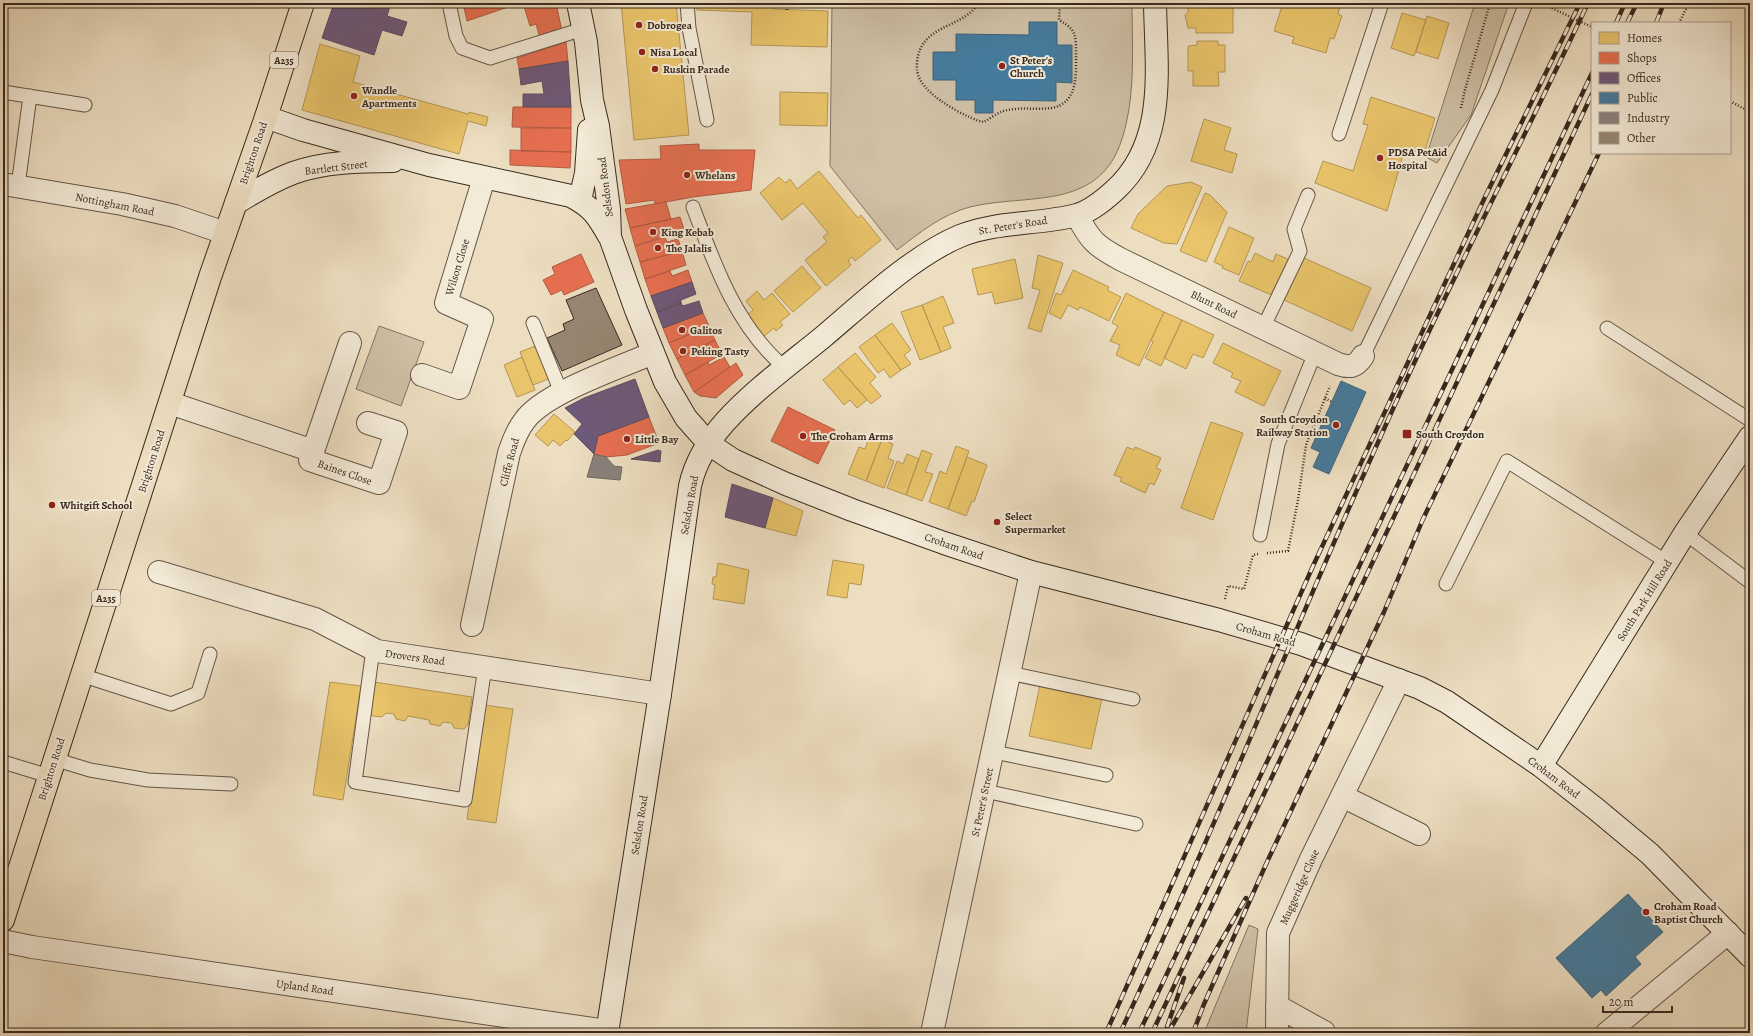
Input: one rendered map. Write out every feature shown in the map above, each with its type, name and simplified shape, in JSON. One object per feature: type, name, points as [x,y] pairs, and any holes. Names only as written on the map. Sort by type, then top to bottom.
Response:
[{"type":"main road","name":"Brighton Road","points":[[3,920],[225,233],[266,117],[303,3]]},
{"type":"street","name":"Selsdon Road","points":[[578,3],[583,29],[592,100],[598,126],[609,209],[610,237],[653,354],[674,399],[693,426],[710,444],[696,467],[690,486],[660,694],[607,1032]]},
{"type":"street","name":"St. Peter's Road","points":[[710,444],[734,414],[785,368],[908,268],[949,241],[984,228],[1077,215],[1098,204],[1120,185],[1137,164],[1147,144],[1153,122],[1155,100],[1155,3]]},
{"type":"street","points":[[580,200],[586,173],[592,100]]},
{"type":"street","name":"Bartlett Street","points":[[266,117],[303,130],[420,163],[484,178],[562,193],[580,200],[594,211],[610,237]]},
{"type":"street","name":"Bartlett Street","points":[[236,203],[265,186],[305,170],[373,162],[420,163]]},
{"type":"street","name":"Wilson Close","points":[[422,375],[459,388],[482,319],[446,303],[484,178]]},
{"type":"street","name":"Nottingham Road","points":[[10,186],[122,204],[175,216],[225,233]]},
{"type":"street","name":"Blunt Road","points":[[1077,215],[1087,235],[1099,247],[1122,260],[1338,364],[1349,368],[1358,364],[1363,356]]},
{"type":"street","name":"Baines Close","points":[[350,343],[310,460],[379,483],[396,432],[368,423]]},
{"type":"street","name":"Cliffe Road","points":[[472,625],[509,453],[516,435],[526,419],[540,405],[561,392],[653,354]]},
{"type":"street","name":"Baines Close","points":[[170,403],[313,450]]},
{"type":"street","name":"South Park Hill Road","points":[[1541,766],[1685,533],[1750,434]]},
{"type":"street","name":"Croham Road","points":[[710,444],[733,460],[758,472],[852,510],[944,543],[1031,572],[1219,620],[1301,644],[1399,680],[1447,702],[1541,766],[1650,854],[1750,956]]},
{"type":"street","name":"Drovers Road","points":[[159,572],[315,620],[377,651],[660,694]]},
{"type":"street","name":"St Peter's Street","points":[[932,1033],[994,752],[1009,673],[1031,572]]},
{"type":"street","name":"Muggeridge Close","points":[[1277,1033],[1278,933],[1342,796],[1399,680]]},
{"type":"street","points":[[1342,796],[1419,834]]},
{"type":"street","points":[[1607,1033],[1728,933]]},
{"type":"street","name":"Upland Road","points":[[3,941],[39,948],[607,1032]]},
{"type":"street","points":[[1277,1006],[1324,1032]]},
{"type":"lane","points":[[449,3],[456,36],[462,48],[490,58],[583,29]]},
{"type":"lane","points":[[688,3],[689,28],[707,120]]},
{"type":"lane","points":[[1339,134],[1382,3]]},
{"type":"lane","points":[[1363,356],[1492,90],[1526,3]]},
{"type":"lane","points":[[3,92],[85,104]]},
{"type":"lane","points":[[10,186],[30,96]]},
{"type":"lane","points":[[1264,328],[1300,250],[1294,229],[1308,195]]},
{"type":"lane","points":[[693,207],[717,271],[741,317],[772,356],[785,368]]},
{"type":"lane","points":[[533,323],[561,392]]},
{"type":"lane","points":[[1607,328],[1750,434]]},
{"type":"lane","points":[[1260,535],[1278,444],[1315,353]]},
{"type":"lane","points":[[1446,584],[1507,461],[1668,562]]},
{"type":"lane","points":[[1685,533],[1750,582]]},
{"type":"lane","points":[[373,649],[355,782],[457,799],[465,800],[485,667]]},
{"type":"lane","points":[[81,675],[171,704],[198,693],[210,654]]},
{"type":"lane","points":[[1009,673],[1133,699]]},
{"type":"lane","points":[[994,752],[1106,775]]},
{"type":"lane","points":[[3,762],[90,770],[148,780],[231,784]]},
{"type":"lane","points":[[985,791],[1136,824]]},
{"type":"path","points":[[786,10],[787,3]]},
{"type":"path","points":[[978,3],[974,10],[933,34],[925,41],[918,58],[917,68],[918,78],[932,95],[969,117],[984,122],[1007,110],[1052,108],[1061,104],[1074,90],[1076,81],[1076,37],[1073,30],[1059,20],[1060,3]]},
{"type":"path","points":[[1460,112],[1464,90],[1489,7],[1488,3]]},
{"type":"path","points":[[1541,3],[1591,27]]},
{"type":"path","points":[[1680,22],[1689,3]]},
{"type":"path","points":[[1731,102],[1750,112]]},
{"type":"path","points":[[1223,603],[1228,586],[1244,589],[1253,555],[1288,551],[1306,445],[1338,364]]},
{"type":"path","points":[[1325,398],[1332,402]]},
{"type":"shaded area","points":[[832,3],[1132,3],[1133,54],[1129,106],[1122,139],[1111,162],[1097,178],[1079,189],[1059,195],[1037,199],[992,203],[970,207],[950,214],[914,237],[897,250],[830,166]]},
{"type":"shaded area","points":[[1475,3],[1509,3],[1471,115],[1437,163],[1426,157]]},
{"type":"shaded area","points":[[379,326],[424,342],[401,406],[356,389]]},
{"type":"shaded area","points":[[1249,925],[1258,929],[1246,1033],[1204,1033]]},
{"type":"building: Homes","name":"Ruskin Parade","points":[[621,3],[676,3],[689,135],[634,140]]},
{"type":"building: Homes","points":[[697,3],[773,3],[773,9],[828,11],[827,47],[751,45],[752,12],[697,10]]},
{"type":"building: Homes","points":[[1188,3],[1233,3],[1233,33],[1196,33],[1196,28],[1188,28],[1185,15],[1188,12]]},
{"type":"building: Homes","points":[[1283,3],[1341,3],[1338,14],[1342,16],[1334,39],[1330,38],[1326,53],[1292,43],[1294,37],[1274,31]]},
{"type":"building: Homes","points":[[1402,13],[1426,20],[1414,56],[1391,48]]},
{"type":"building: Homes","points":[[1427,16],[1449,23],[1438,59],[1416,52]]},
{"type":"building: Homes","points":[[1197,41],[1218,41],[1218,45],[1225,45],[1225,72],[1218,72],[1219,86],[1193,86],[1193,71],[1188,71],[1188,46],[1197,45]]},
{"type":"building: Homes","name":"Wandle Apartments","points":[[320,44],[360,56],[353,82],[468,114],[469,112],[488,117],[486,126],[468,121],[459,154],[302,110]]},
{"type":"building: Homes","points":[[780,92],[828,93],[827,126],[780,125]]},
{"type":"building: Homes","name":"PDSA PetAid Hospital","points":[[1371,97],[1435,118],[1424,154],[1405,148],[1387,211],[1315,183],[1323,161],[1353,171],[1368,125],[1363,124]]},
{"type":"building: Homes","points":[[1204,119],[1231,128],[1224,150],[1237,154],[1232,173],[1191,161]]},
{"type":"building: Homes","points":[[819,171],[858,218],[861,215],[881,240],[855,261],[852,257],[848,260],[851,265],[826,286],[805,260],[827,242],[823,237],[828,233],[803,203],[782,220],[760,193],[779,177],[785,183],[790,179],[797,189]]},
{"type":"building: Homes","points":[[1191,182],[1202,187],[1177,244],[1164,243],[1131,228],[1138,214],[1167,186]]},
{"type":"building: Homes","points":[[1205,193],[1210,195],[1227,212],[1206,262],[1180,251]]},
{"type":"building: Homes","points":[[1229,227],[1254,238],[1239,275],[1222,268],[1223,266],[1214,262]]},
{"type":"building: Homes","points":[[1255,253],[1273,262],[1276,254],[1290,260],[1274,296],[1239,281],[1248,261],[1251,262]]},
{"type":"building: Homes","points":[[1038,255],[1063,263],[1041,332],[1028,328],[1040,290],[1032,288]]},
{"type":"building: Homes","points":[[1304,258],[1371,288],[1352,331],[1284,300]]},
{"type":"building: Homes","points":[[1015,259],[1023,298],[995,304],[992,292],[978,295],[972,269]]},
{"type":"building: Homes","points":[[802,266],[821,288],[793,312],[774,291]]},
{"type":"building: Homes","points":[[1073,270],[1109,287],[1107,290],[1121,297],[1109,321],[1080,307],[1078,310],[1068,305],[1061,319],[1049,313],[1056,293],[1061,295]]},
{"type":"building: Homes","points":[[757,291],[764,300],[772,293],[790,314],[780,322],[783,325],[776,331],[774,328],[763,337],[745,317],[753,310],[746,301]]},
{"type":"building: Homes","points":[[1126,293],[1164,312],[1139,366],[1116,355],[1120,345],[1110,341],[1118,326],[1112,323]]},
{"type":"building: Homes","points":[[943,296],[954,323],[943,327],[951,348],[941,352],[922,305]]},
{"type":"building: Homes","points":[[922,305],[941,352],[920,360],[901,312]]},
{"type":"building: Homes","points":[[1164,312],[1182,320],[1161,366],[1145,358],[1153,342],[1151,340]]},
{"type":"building: Homes","points":[[1182,320],[1214,335],[1203,358],[1193,354],[1186,369],[1164,358]]},
{"type":"building: Homes","points":[[892,323],[911,350],[904,355],[911,364],[901,370],[875,335]]},
{"type":"building: Homes","points":[[875,335],[901,370],[890,378],[884,369],[878,373],[859,347]]},
{"type":"building: Homes","points":[[1223,343],[1281,371],[1264,406],[1235,392],[1241,381],[1231,377],[1233,373],[1213,363]]},
{"type":"building: Homes","points":[[538,345],[551,378],[533,385],[520,352]]},
{"type":"building: Homes","points":[[855,353],[876,377],[870,383],[881,396],[871,404],[838,367]]},
{"type":"building: Homes","points":[[522,357],[535,390],[517,397],[504,365]]},
{"type":"building: Homes","points":[[838,367],[867,400],[857,408],[850,400],[844,405],[823,380]]},
{"type":"building: Homes","points":[[554,414],[575,432],[560,446],[553,440],[548,446],[535,435]]},
{"type":"building: Homes","points":[[1211,422],[1243,433],[1213,520],[1181,508]]},
{"type":"building: Homes","points":[[870,435],[882,439],[866,481],[848,474],[859,447],[865,449]]},
{"type":"building: Homes","points":[[882,439],[893,444],[888,458],[894,461],[884,488],[866,481]]},
{"type":"building: Homes","points":[[956,446],[969,451],[948,509],[929,502],[940,471],[946,474]]},
{"type":"building: Homes","points":[[1127,447],[1134,450],[1135,447],[1161,458],[1156,468],[1161,470],[1154,485],[1150,483],[1145,493],[1120,481],[1122,478],[1114,475]]},
{"type":"building: Homes","points":[[922,450],[932,454],[925,472],[933,474],[922,501],[906,495]]},
{"type":"building: Homes","points":[[907,454],[919,459],[906,495],[887,488],[897,461],[903,464]]},
{"type":"building: Homes","points":[[967,457],[987,465],[974,502],[972,501],[966,516],[948,509]]},
{"type":"building: Homes","points":[[773,498],[803,511],[796,536],[765,528]]},
{"type":"building: Homes","points":[[833,560],[864,565],[861,585],[849,583],[847,598],[827,595]]},
{"type":"building: Homes","points":[[718,563],[749,570],[744,604],[713,599],[715,585],[712,584],[713,577],[716,577]]},
{"type":"building: Homes","points":[[330,682],[361,686],[343,800],[313,795]]},
{"type":"building: Homes","points":[[374,682],[472,697],[468,725],[464,729],[454,728],[452,723],[443,722],[440,726],[430,724],[429,720],[408,716],[405,721],[396,719],[394,714],[386,713],[382,717],[372,716],[370,711]]},
{"type":"building: Homes","points":[[1040,685],[1102,698],[1091,749],[1029,736]]},
{"type":"building: Homes","points":[[484,705],[513,709],[496,823],[467,819]]},
{"type":"building: Shops","points":[[463,3],[520,3],[467,21]]},
{"type":"building: Shops","points":[[523,3],[556,3],[562,31],[540,38],[536,24],[530,26]]},
{"type":"building: Shops","points":[[566,42],[568,61],[519,69],[517,58]]},
{"type":"building: Shops","points":[[513,107],[571,107],[571,128],[512,127]]},
{"type":"building: Shops","points":[[521,128],[571,128],[571,152],[521,151]]},
{"type":"building: Shops","name":"Whelans","points":[[699,144],[699,150],[755,150],[751,190],[693,197],[655,204],[654,200],[626,204],[619,160],[661,159],[660,146]]},
{"type":"building: Shops","points":[[510,150],[571,152],[570,168],[510,165]]},
{"type":"building: Shops","points":[[666,202],[671,219],[630,228],[625,209]]},
{"type":"building: Shops","name":"King Kebab","points":[[680,217],[684,229],[635,246],[630,228]]},
{"type":"building: Shops","name":"The Jalalis","points":[[665,237],[667,242],[678,239],[682,251],[640,262],[635,246]]},
{"type":"building: Shops","points":[[682,251],[686,265],[645,279],[640,262]]},
{"type":"building: Shops","points":[[581,254],[594,282],[564,295],[562,290],[551,295],[543,280],[555,274],[552,267]]},
{"type":"building: Shops","points":[[688,270],[692,282],[651,296],[645,279],[670,271],[672,276]]},
{"type":"building: Shops","name":"Galitos","points":[[703,313],[709,326],[669,343],[663,328]]},
{"type":"building: Shops","name":"Peking Tasty","points":[[710,330],[715,340],[677,359],[669,343],[693,333],[695,337]]},
{"type":"building: Shops","points":[[715,340],[722,354],[685,375],[677,359]]},
{"type":"building: Shops","points":[[724,357],[730,367],[694,392],[685,375],[708,362],[709,365]]},
{"type":"building: Shops","points":[[736,363],[743,375],[716,398],[700,396],[694,392]]},
{"type":"building: Shops","name":"The Croham Arms","points":[[788,407],[835,430],[818,464],[771,441]]},
{"type":"building: Shops","name":"Little Bay","points":[[649,417],[659,443],[627,455],[606,457],[594,454],[598,436]]},
{"type":"building: Offices","points":[[334,3],[391,3],[387,16],[407,22],[402,36],[382,30],[374,55],[322,38]]},
{"type":"building: Offices","points":[[568,61],[571,107],[523,107],[523,94],[544,94],[542,81],[521,85],[519,69]]},
{"type":"building: Offices","points":[[692,282],[696,294],[681,300],[681,303],[657,312],[651,296]]},
{"type":"building: Offices","points":[[699,301],[703,313],[663,328],[657,312],[681,303],[683,306]]},
{"type":"building: Offices","points":[[635,379],[649,417],[598,436],[594,454],[574,434],[582,424],[565,408],[584,398]]},
{"type":"building: Offices","points":[[658,450],[661,451],[660,462],[631,459]]},
{"type":"building: Offices","points":[[732,484],[773,498],[765,528],[725,517]]},
{"type":"building: Public","name":"St Peter's Church","points":[[1029,22],[1057,22],[1057,45],[1072,45],[1072,83],[1056,82],[1056,101],[993,100],[993,113],[975,113],[975,100],[956,100],[956,80],[933,80],[933,52],[956,52],[956,34],[1029,35]]},
{"type":"building: Public","name":"South Croydon Railway Station","points":[[1341,381],[1366,392],[1329,474],[1313,467],[1320,452],[1311,448]]},
{"type":"building: Public","points":[[1628,894],[1663,932],[1635,957],[1641,964],[1606,996],[1601,990],[1592,998],[1556,958]]},
{"type":"building: Industry","points":[[594,454],[606,457],[614,466],[622,467],[620,480],[587,477]]},
{"type":"building: Other","points":[[596,288],[622,345],[562,371],[547,338],[565,330],[563,324],[574,319],[566,300]]},
{"type":"railway","points":[[1106,1033],[1313,566],[1486,195],[1580,3]]},
{"type":"railway","points":[[1120,1033],[1188,883],[1408,375],[1588,3]]},
{"type":"railway","points":[[1616,22],[1625,3]]},
{"type":"railway","points":[[1628,22],[1637,3]]},
{"type":"railway","points":[[1656,22],[1664,3]]},
{"type":"railway","points":[[1139,1033],[1591,75]]},
{"type":"railway","points":[[1152,1033],[1591,96]]},
{"type":"railway","points":[[1193,1033],[1204,1004],[1267,862],[1384,612],[1423,519],[1599,154]]},
{"type":"railway","points":[[1168,1033],[1246,898]]},
{"type":"railway","points":[[1167,1027],[1184,978]]},
{"type":"place","name":"Dobrogea","points":[[639,25]]},
{"type":"place","name":"Nisa Local","points":[[642,52]]},
{"type":"place","name":"St Peter's Church","points":[[1002,66]]},
{"type":"place","name":"Ruskin Parade","points":[[655,69]]},
{"type":"place","name":"Wandle Apartments","points":[[354,96]]},
{"type":"place","name":"PDSA PetAid Hospital","points":[[1380,158]]},
{"type":"place","name":"Whelans","points":[[687,175]]},
{"type":"place","name":"King Kebab","points":[[653,232]]},
{"type":"place","name":"The Jalalis","points":[[658,248]]},
{"type":"place","name":"Galitos","points":[[682,330]]},
{"type":"place","name":"Peking Tasty","points":[[683,351]]},
{"type":"place","name":"South Croydon Railway Station","points":[[1336,425]]},
{"type":"place","name":"South Croydon","points":[[1407,434]]},
{"type":"place","name":"The Croham Arms","points":[[803,436]]},
{"type":"place","name":"Little Bay","points":[[627,439]]},
{"type":"place","name":"Whitgift School","points":[[52,505]]},
{"type":"place","name":"Select Supermarket","points":[[997,522]]},
{"type":"place","name":"Croham Road Baptist Church","points":[[1646,912]]}]
